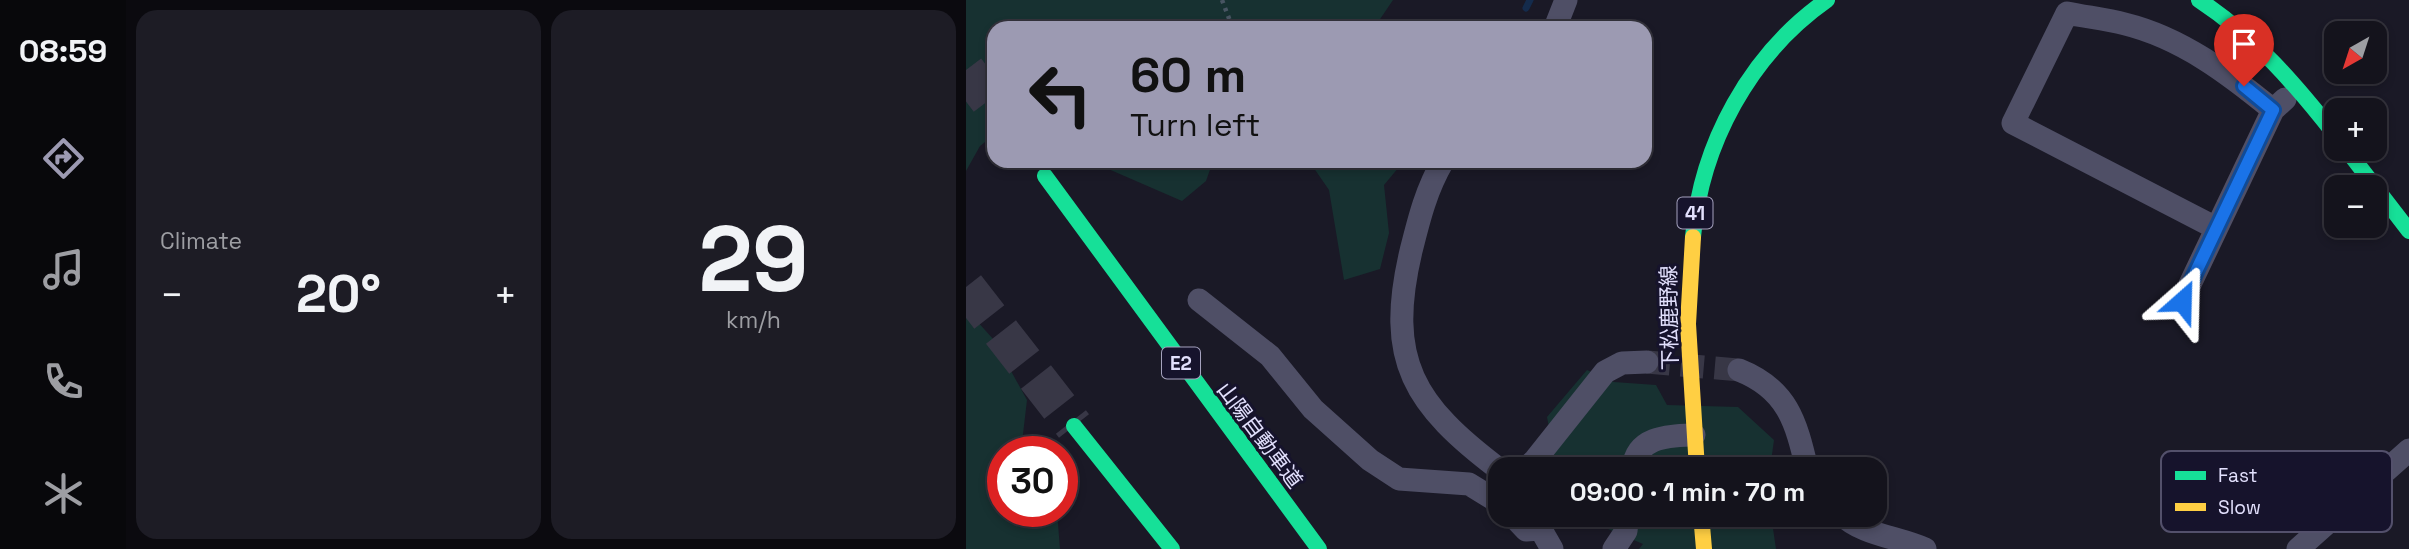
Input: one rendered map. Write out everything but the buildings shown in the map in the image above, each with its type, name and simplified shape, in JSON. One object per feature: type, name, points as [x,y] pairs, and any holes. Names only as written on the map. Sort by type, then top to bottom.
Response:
[{"type":"main road","name":"下松鹿野線","points":[[1696,457],[1686,291],[1694,216],[1712,148],[1740,91],[1776,46],[1827,0]]},
{"type":"main road","points":[[2207,2],[2256,45],[2324,121]]},
{"type":"main road","points":[[2355,161],[2409,231]]},
{"type":"main road","name":"山陽自動車道","points":[[1045,176],[1320,549]]},
{"type":"main road","points":[[1074,426],[1171,549]]},
{"type":"main road","points":[[1702,527],[1704,549]]},
{"type":"street","points":[[1558,21],[1566,0]]},
{"type":"street","points":[[2216,228],[2013,123],[2067,13],[2127,24],[2178,44],[2229,74],[2273,110]]},
{"type":"street","points":[[2182,301],[2273,110],[2297,88]]},
{"type":"street","points":[[1439,168],[1429,184],[1407,267],[1401,302],[1404,352],[1415,382],[1436,416],[1488,461]]},
{"type":"street","points":[[1199,300],[1270,356],[1313,409],[1370,460],[1399,479],[1469,484],[1488,496]]},
{"type":"street","points":[[1537,457],[1605,372],[1622,363],[1647,362]]},
{"type":"street","points":[[1739,370],[1762,379],[1782,400],[1800,436],[1804,457]]},
{"type":"street","points":[[1637,457],[1644,444],[1662,436],[1694,435]]},
{"type":"street","points":[[2392,465],[2409,450]]},
{"type":"street","points":[[1539,527],[1552,549]]},
{"type":"street","points":[[1614,549],[1626,527]]},
{"type":"street","points":[[1863,527],[1925,549]]},
{"type":"street","points":[[2298,549],[2317,532]]},
{"type":"path","points":[[1222,0],[1230,21]]},
{"type":"green space","points":[[966,0],[1393,0],[1379,21],[987,21],[987,140],[980,146],[966,171]]},
{"type":"green space","points":[[1106,168],[1211,168],[1206,181],[1182,201]]},
{"type":"green space","points":[[1314,168],[1398,168],[1384,185],[1389,233],[1380,269],[1344,280],[1329,190]]},
{"type":"green space","points":[[966,309],[994,340],[1027,400],[1023,436],[987,436],[987,527],[1058,527],[1060,549],[966,549]]},
{"type":"green space","points":[[1587,370],[1614,382],[1656,385],[1667,405],[1738,407],[1774,440],[1772,457],[1555,457],[1547,417]]},
{"type":"green space","points":[[1603,527],[1773,527],[1776,549],[1639,549],[1643,544]]},
{"type":"waterway","points":[[1526,8],[1530,0]]},
{"type":"tunnel","points":[[966,70],[987,98]]},
{"type":"tunnel","points":[[966,287],[1074,426]]},
{"type":"tunnel","points":[[1647,362],[1739,370]]},
{"type":"traffic: fast","points":[[1693,237],[1706,168],[1734,104],[1775,47],[1799,22],[1827,0]]},
{"type":"traffic: fast","points":[[2199,0],[2256,45],[2324,121]]},
{"type":"traffic: fast","points":[[2355,161],[2409,231]]},
{"type":"traffic: fast","points":[[1045,176],[1319,549]]},
{"type":"traffic: fast","points":[[1074,426],[1172,549]]},
{"type":"traffic: slow","points":[[1693,237],[1688,324],[1696,457]]},
{"type":"traffic: slow","points":[[1702,527],[1704,549]]},
{"type":"route","points":[[2182,301],[2273,110],[2244,86]]}]
